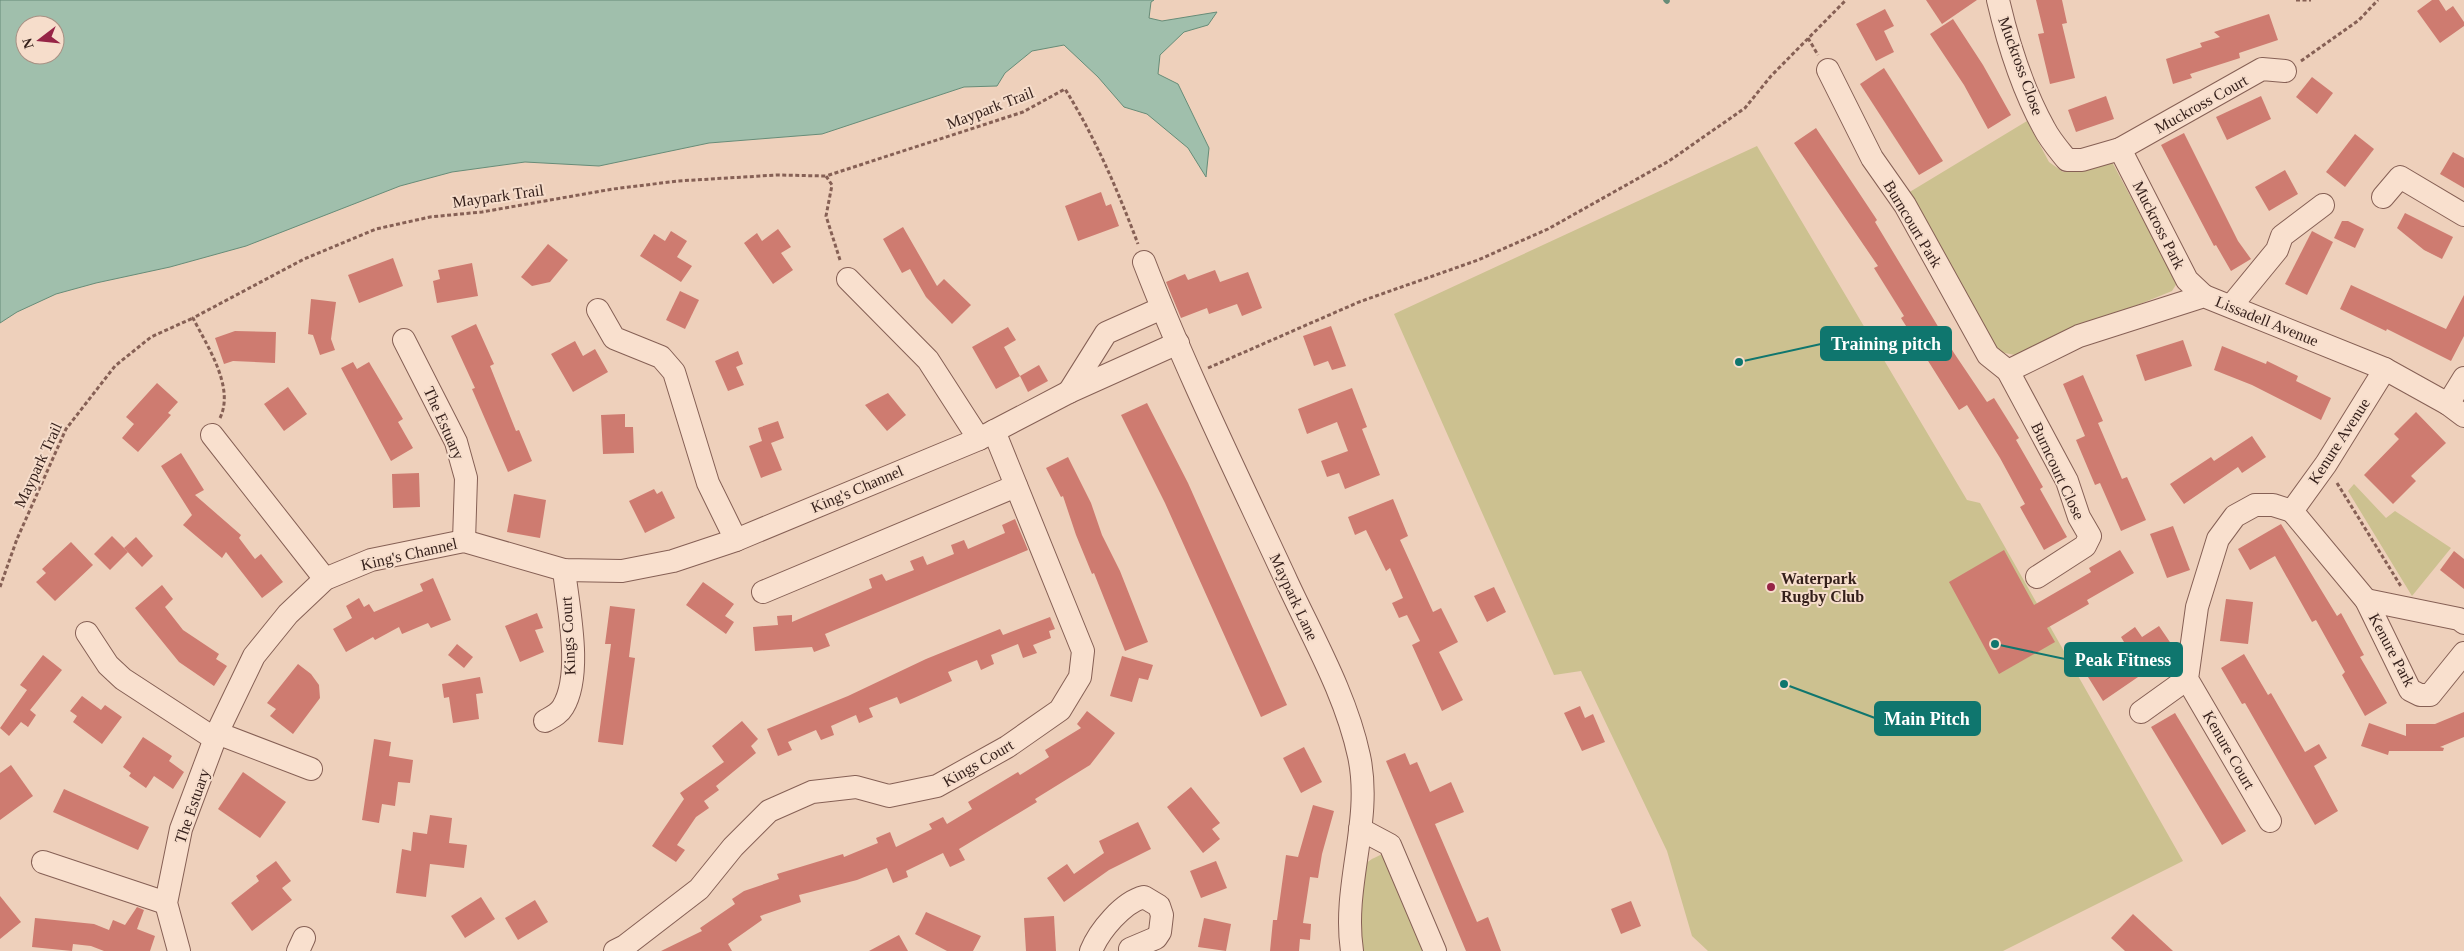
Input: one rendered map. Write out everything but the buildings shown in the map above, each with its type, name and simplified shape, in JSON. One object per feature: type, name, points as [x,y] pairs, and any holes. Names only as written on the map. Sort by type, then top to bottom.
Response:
[{"type":"street","name":"Muckross Close","points":[[1998,0],[2024,84],[2044,129],[2067,160],[2082,160],[2120,149]]},
{"type":"street","name":"Muckross Court","points":[[2120,149],[2262,69],[2285,71]]},
{"type":"street","name":"Burncourt Park","points":[[1828,70],[1872,158],[1905,206],[1988,355],[2008,371]]},
{"type":"street","name":"Muckross Park","points":[[2120,149],[2187,280],[2204,296]]},
{"type":"street","points":[[2383,197],[2400,177],[2464,215]]},
{"type":"street","points":[[2232,306],[2277,250],[2282,236],[2323,205]]},
{"type":"street","name":"Maypark Lane","points":[[1144,262],[1192,375],[1342,704],[1355,741],[1361,770],[1362,807],[1350,896],[1352,951]]},
{"type":"street","points":[[848,279],[928,360],[986,435]]},
{"type":"street","name":"Lissadell Avenue","points":[[2008,371],[2079,336],[2204,296],[2385,369],[2456,410]]},
{"type":"street","points":[[1069,392],[1106,333],[1162,308]]},
{"type":"street","points":[[598,310],[614,338],[661,357],[674,372],[708,483],[736,540]]},
{"type":"street","name":"The Estuary","points":[[404,340],[456,442],[466,478],[464,541]]},
{"type":"street","name":"King's Channel","points":[[216,736],[254,656],[288,614],[326,578],[371,560],[464,541],[564,570],[622,571],[674,561],[736,540],[986,435],[1069,392],[1178,343]]},
{"type":"street","name":"Kenure Avenue","points":[[2292,511],[2326,464],[2385,369]]},
{"type":"street","name":"Burncourt Close","points":[[2008,371],[2067,481],[2079,517],[2090,536],[2086,546],[2037,577]]},
{"type":"street","points":[[2456,410],[2464,378]]},
{"type":"street","points":[[212,435],[326,578]]},
{"type":"street","name":"Kings Court","points":[[615,951],[625,946],[699,889],[733,847],[768,811],[812,792],[856,787],[889,796],[937,786],[1007,747],[1060,710],[1080,677],[1083,651],[1016,486],[986,435]]},
{"type":"street","points":[[763,592],[1016,486]]},
{"type":"street","points":[[2141,712],[2187,679],[2197,607],[2218,539],[2235,516],[2255,505],[2273,505],[2292,511]]},
{"type":"street","name":"Kenure Park","points":[[2292,511],[2366,600],[2410,690],[2420,695],[2430,694],[2464,653]]},
{"type":"street","name":"Kings Court","points":[[545,721],[556,715],[563,706],[571,688],[573,657],[564,570]]},
{"type":"street","name":"Kenure Park","points":[[2366,600],[2459,619],[2464,623]]},
{"type":"street","points":[[87,633],[108,665],[124,679],[216,736],[311,768]]},
{"type":"street","name":"Kenure Court","points":[[2187,679],[2270,821]]},
{"type":"street","name":"The Estuary","points":[[179,951],[166,903],[181,829],[216,736]]},
{"type":"street","points":[[1360,829],[1390,845],[1435,951]]},
{"type":"street","points":[[43,862],[166,903]]},
{"type":"street","points":[[1091,951],[1100,933],[1112,920],[1135,899],[1144,897],[1159,906],[1162,915],[1160,932],[1156,938],[1130,949]]},
{"type":"path","points":[[1192,375],[1359,302],[1478,260],[1548,230],[1669,162],[1745,108],[1771,76],[1846,0]]},
{"type":"path","points":[[2296,0],[2311,0]]},
{"type":"path","points":[[2285,71],[2346,30],[2378,0]]},
{"type":"path","name":"Maypark Trail","points":[[0,586],[17,538],[66,429],[115,366],[151,337],[193,318],[304,259],[376,229],[430,217],[482,212],[678,181],[777,175],[826,176],[1024,112],[1065,89],[1080,112],[1126,212],[1144,262]]},
{"type":"path","points":[[826,176],[832,185],[826,216],[835,248],[848,279]]},
{"type":"path","points":[[193,318],[216,366],[225,396],[222,413],[212,435]]},
{"type":"path","points":[[2326,464],[2415,610]]},
{"type":"shaded area","points":[[0,0],[1154,0],[1151,2],[1149,18],[1162,21],[1217,12],[1208,25],[1184,32],[1160,55],[1158,74],[1178,84],[1209,148],[1206,177],[1188,148],[1147,114],[1124,107],[1098,77],[1064,45],[1032,51],[1005,73],[997,86],[964,87],[822,134],[709,143],[599,166],[525,162],[452,172],[400,186],[246,246],[170,267],[56,294],[17,312],[0,323]]},
{"type":"shaded area","points":[[2027,121],[2049,162],[2063,172],[2112,162],[2177,283],[2172,291],[2015,355],[2000,352],[1988,339],[1908,193]]},
{"type":"shaded area","name":"Waterpark Rugby Club","points":[[1757,146],[1967,500],[1980,503],[2183,861],[2003,951],[1708,951],[1692,936],[1667,851],[1581,671],[1554,675],[1394,314]]},
{"type":"shaded area","points":[[2354,484],[2386,518],[2395,511],[2451,548],[2412,596],[2348,491]]},
{"type":"shaded area","points":[[1384,853],[1425,951],[1361,951],[1361,881],[1367,863]]},
{"type":"place","name":"Training pitch","points":[[1739,362]]},
{"type":"place","name":"Waterpark Rugby Club","points":[[1771,587]]},
{"type":"place","name":"Peak Fitness","points":[[1995,644]]},
{"type":"place","name":"Main Pitch","points":[[1784,684]]}]
